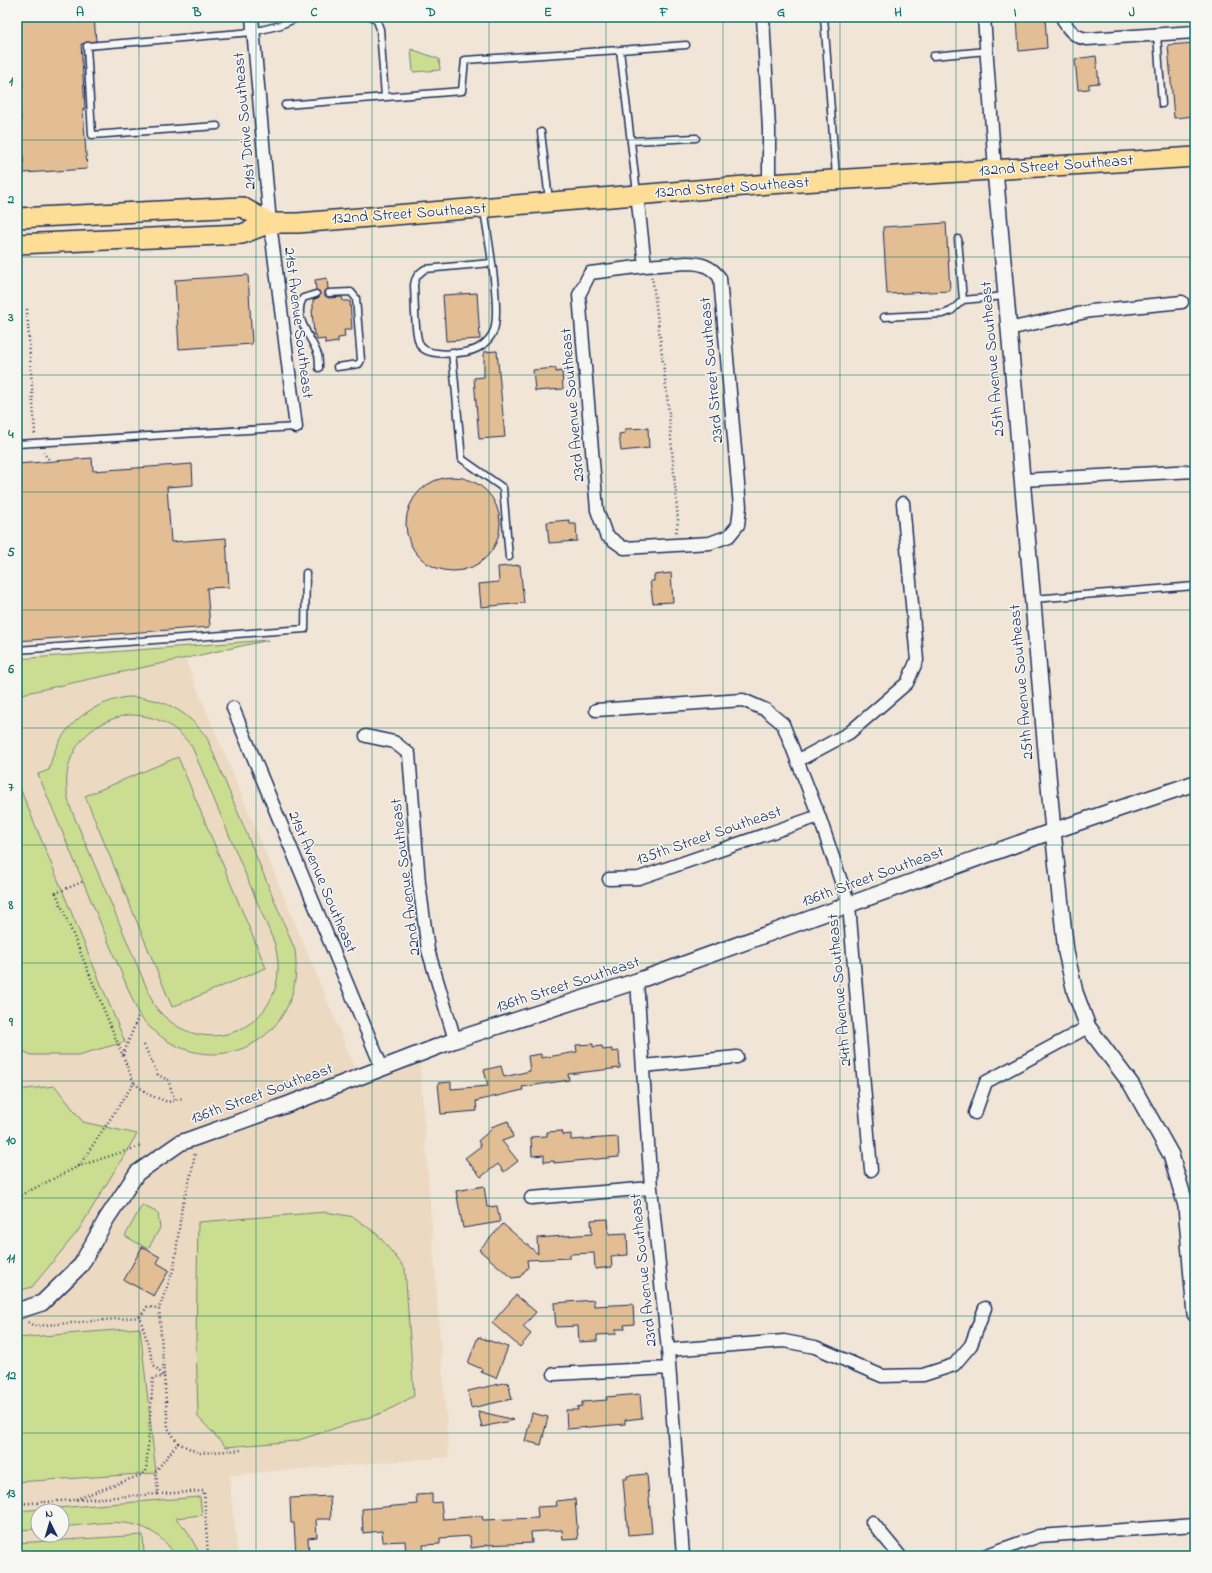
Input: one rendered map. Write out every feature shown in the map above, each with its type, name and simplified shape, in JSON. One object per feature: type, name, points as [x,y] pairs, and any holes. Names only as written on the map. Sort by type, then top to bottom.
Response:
[{"type":"main road","name":"132nd Street Southeast","points":[[17,244],[242,234],[270,223],[298,223],[769,184],[1195,157]]},
{"type":"main road","name":"132nd Street Southeast","points":[[17,218],[242,207],[270,223]]},
{"type":"street","name":"21st Drive Southeast","points":[[252,17],[270,223]]},
{"type":"street","points":[[763,17],[769,129],[769,184]]},
{"type":"street","name":"25th Avenue Southeast","points":[[984,17],[1005,296],[1053,831],[1066,952],[1075,992],[1088,1027],[1130,1084],[1171,1155],[1186,1206],[1195,1314]]},
{"type":"street","points":[[1062,17],[1066,27],[1074,35],[1088,39],[1195,32]]},
{"type":"street","points":[[637,194],[644,266]]},
{"type":"street","name":"21st Avenue Southeast","points":[[270,223],[296,427]]},
{"type":"street","name":"23rd Street Southeast","points":[[590,273],[644,266],[701,263],[714,271],[720,278],[740,507],[738,524],[729,536],[710,543],[678,546]]},
{"type":"street","name":"23rd Avenue Southeast","points":[[590,273],[580,295],[597,510],[606,535],[624,548],[678,546]]},
{"type":"street","points":[[1008,329],[1091,311],[1182,302]]},
{"type":"street","points":[[1022,480],[1195,471]]},
{"type":"street","points":[[797,761],[849,733],[907,683],[917,660],[903,503]]},
{"type":"street","name":"24th Avenue Southeast","points":[[596,710],[743,700],[766,710],[783,724],[819,816],[849,905],[871,1170]]},
{"type":"street","name":"21st Avenue Southeast","points":[[233,708],[382,1068]]},
{"type":"street","name":"22nd Avenue Southeast","points":[[366,736],[394,742],[409,754],[419,883],[428,950],[455,1040]]},
{"type":"street","name":"136th Street Southeast","points":[[22,1317],[42,1303],[81,1265],[108,1218],[137,1173],[180,1143],[289,1104],[455,1040],[637,981],[1053,831],[1195,784]]},
{"type":"street","name":"135th Street Southeast","points":[[609,879],[639,878],[819,816]]},
{"type":"street","name":"23rd Avenue Southeast","points":[[637,981],[651,1188],[668,1350],[683,1556]]},
{"type":"street","points":[[975,1113],[986,1082],[1088,1027]]},
{"type":"street","points":[[643,1066],[737,1057]]},
{"type":"street","points":[[531,1198],[651,1188]]},
{"type":"street","points":[[668,1350],[784,1341],[815,1348],[882,1376],[923,1375],[954,1365],[971,1344],[985,1308]]},
{"type":"street","points":[[554,1374],[669,1368]]},
{"type":"street","points":[[872,1522],[900,1556]]},
{"type":"street","points":[[984,1556],[1039,1536],[1195,1525]]},
{"type":"lane","points":[[216,126],[92,135],[87,46],[253,32],[282,25],[299,17]]},
{"type":"lane","points":[[372,17],[377,21],[380,30],[385,97]]},
{"type":"lane","points":[[824,17],[837,180]]},
{"type":"lane","points":[[1157,35],[1162,104]]},
{"type":"lane","points":[[285,105],[462,91],[465,60],[686,45]]},
{"type":"lane","points":[[620,50],[637,194]]},
{"type":"lane","points":[[933,56],[987,51]]},
{"type":"lane","points":[[541,132],[549,203]]},
{"type":"lane","points":[[631,141],[696,138]]},
{"type":"lane","points":[[484,208],[491,263],[496,319],[494,331],[485,343],[478,348],[472,350],[430,353],[421,346],[416,321],[415,279],[425,270],[491,263]]},
{"type":"lane","points":[[958,239],[963,300]]},
{"type":"lane","points":[[329,293],[351,292],[356,298],[361,360],[359,364],[337,366]]},
{"type":"lane","points":[[316,294],[303,298],[300,303],[303,324],[318,355],[319,368]]},
{"type":"lane","points":[[884,318],[947,313],[963,300],[1005,296]]},
{"type":"lane","points":[[452,352],[462,459],[503,488],[509,557]]},
{"type":"lane","points":[[17,444],[296,427]]},
{"type":"lane","points":[[17,650],[305,629],[306,573]]},
{"type":"lane","points":[[1033,599],[1195,586]]},
{"type":"path","points":[[644,266],[653,282],[668,403],[678,520],[676,527],[678,546]]},
{"type":"path","points":[[27,309],[35,443],[50,461]]},
{"type":"path","points":[[82,882],[56,893],[134,1083],[149,1095],[168,1102],[183,1098]]},
{"type":"path","points":[[123,1055],[138,1017]]},
{"type":"path","points":[[144,1045],[158,1075],[168,1080],[175,1100]]},
{"type":"path","points":[[79,1166],[134,1083]]},
{"type":"path","points":[[17,1197],[79,1166],[141,1146]]},
{"type":"path","points":[[195,1151],[192,1171],[182,1206],[174,1268],[159,1308],[168,1428],[178,1443],[199,1453],[242,1450]]},
{"type":"path","points":[[22,1317],[34,1326],[140,1317],[148,1307],[159,1308]]},
{"type":"path","points":[[140,1317],[154,1365],[165,1377]]},
{"type":"path","points":[[73,1500],[146,1472],[153,1378],[165,1377]]},
{"type":"path","points":[[158,1494],[156,1471],[178,1443]]},
{"type":"path","points":[[17,1504],[204,1491],[208,1556]]},
{"type":"shaded area","points":[[184,657],[359,1077],[419,1054],[449,1457],[229,1475],[238,1556],[17,1556],[17,671]]},
{"type":"green space","points":[[411,49],[439,59],[440,70],[413,72]]},
{"type":"green space","points":[[269,640],[17,695],[17,659]]},
{"type":"green space","points":[[127,697],[151,699],[173,707],[191,720],[207,738],[295,950],[294,984],[285,1012],[267,1033],[244,1048],[218,1054],[191,1051],[163,1038],[139,1015],[38,774],[49,770],[53,755],[59,742],[76,721],[87,712],[112,700]],"holes":[[[128,715],[138,715],[156,719],[172,727],[186,739],[192,747],[274,942],[278,970],[273,995],[260,1014],[242,1028],[221,1035],[197,1034],[175,1025],[154,1005],[71,809],[67,792],[67,776],[70,761],[76,748],[85,736],[111,719]]]},
{"type":"green space","points":[[178,757],[266,968],[172,1007],[85,796]]},
{"type":"green space","points":[[17,781],[125,1042],[78,1055],[31,1055],[17,1048]]},
{"type":"green space","points":[[55,1086],[83,1122],[137,1134],[78,1231],[32,1287],[17,1291],[17,1090]]},
{"type":"green space","points":[[142,1205],[158,1213],[160,1228],[148,1249],[125,1236]]},
{"type":"green space","points":[[326,1212],[354,1217],[378,1235],[405,1268],[414,1396],[385,1412],[296,1441],[226,1447],[198,1417],[196,1340],[198,1222]]},
{"type":"green space","points":[[140,1328],[156,1473],[17,1482],[17,1338]]},
{"type":"green space","points":[[200,1497],[202,1515],[175,1518],[186,1529],[201,1556],[176,1556],[164,1542],[152,1532],[139,1526],[125,1523],[110,1523],[70,1526],[70,1507]]},
{"type":"green space","points":[[30,1510],[30,1529],[17,1530],[17,1511]]},
{"type":"green space","points":[[143,1535],[144,1556],[17,1556],[17,1543],[70,1543],[70,1540]]},
{"type":"building","points":[[17,17],[94,17],[96,41],[81,44],[87,169],[24,173],[19,88],[23,88]]},
{"type":"building","points":[[1017,17],[1045,17],[1047,48],[1019,51]]},
{"type":"building","points":[[1195,43],[1195,116],[1174,118],[1168,45]]},
{"type":"building","points":[[1096,56],[1099,83],[1089,84],[1089,89],[1078,90],[1075,59]]},
{"type":"building","points":[[946,223],[950,291],[887,294],[883,227]]},
{"type":"building","points":[[248,275],[252,344],[179,349],[175,280]]},
{"type":"building","points":[[327,278],[328,289],[325,291],[325,296],[329,298],[342,297],[343,301],[350,301],[352,330],[344,330],[345,337],[338,338],[338,342],[325,344],[325,339],[317,340],[316,335],[314,335],[312,310],[313,300],[320,295],[319,291],[316,290],[315,280]]},
{"type":"building","points":[[477,293],[480,339],[446,341],[443,295]]},
{"type":"building","points":[[497,351],[505,437],[479,439],[474,378],[484,377],[484,352]]},
{"type":"building","points":[[556,368],[556,372],[562,371],[563,389],[535,391],[533,370]]},
{"type":"building","points":[[648,428],[649,448],[621,451],[619,434],[625,433],[625,429]]},
{"type":"building","points":[[92,458],[93,471],[192,464],[193,485],[167,487],[171,542],[226,538],[229,587],[207,588],[210,627],[17,641],[17,464]]},
{"type":"building","points":[[453,477],[471,480],[486,491],[497,506],[500,524],[497,542],[486,557],[471,568],[453,571],[435,568],[420,557],[409,542],[406,524],[409,506],[420,491],[435,480]]},
{"type":"building","points":[[569,520],[570,524],[576,524],[577,541],[549,543],[547,522]]},
{"type":"building","points":[[520,565],[524,603],[481,607],[479,584],[499,582],[498,567]]},
{"type":"building","points":[[671,573],[673,602],[653,603],[650,581],[654,581],[654,575]]},
{"type":"building","points":[[593,1044],[593,1047],[602,1046],[603,1050],[612,1049],[612,1052],[619,1051],[620,1068],[568,1074],[569,1080],[522,1087],[523,1090],[476,1101],[477,1111],[441,1114],[438,1083],[451,1082],[451,1089],[488,1086],[484,1070],[501,1066],[504,1077],[530,1071],[528,1056],[541,1054],[541,1058],[577,1052],[576,1045]]},
{"type":"building","points":[[508,1121],[513,1137],[502,1141],[518,1161],[504,1172],[498,1164],[481,1177],[465,1158],[481,1146],[478,1141],[492,1129],[491,1127]]},
{"type":"building","points":[[562,1131],[563,1135],[571,1134],[571,1140],[618,1137],[619,1157],[554,1163],[554,1161],[544,1162],[544,1155],[532,1156],[531,1137],[547,1136],[547,1132]]},
{"type":"building","points":[[484,1186],[487,1207],[497,1206],[500,1222],[463,1228],[456,1191]]},
{"type":"building","points":[[608,1219],[609,1234],[627,1233],[628,1255],[611,1256],[612,1267],[595,1269],[594,1253],[570,1254],[570,1258],[527,1260],[528,1267],[520,1277],[512,1278],[479,1250],[503,1224],[538,1254],[537,1238],[592,1234],[591,1220]]},
{"type":"building","points":[[142,1247],[160,1257],[157,1263],[169,1270],[154,1296],[124,1280]]},
{"type":"building","points":[[516,1295],[536,1312],[523,1327],[531,1334],[520,1347],[492,1323]]},
{"type":"building","points":[[594,1300],[594,1306],[633,1304],[634,1324],[624,1325],[625,1329],[616,1329],[616,1334],[597,1335],[597,1341],[579,1342],[578,1326],[556,1327],[554,1303]]},
{"type":"building","points":[[478,1337],[508,1347],[496,1378],[481,1372],[482,1369],[468,1363]]},
{"type":"building","points":[[508,1382],[512,1399],[471,1408],[468,1391]]},
{"type":"building","points":[[640,1394],[642,1418],[625,1420],[625,1424],[567,1429],[566,1410],[578,1410],[577,1407],[582,1406],[582,1402],[607,1400],[606,1397]]},
{"type":"building","points":[[478,1411],[514,1420],[482,1427]]},
{"type":"building","points":[[532,1413],[548,1417],[541,1445],[525,1441]]},
{"type":"building","points":[[647,1474],[652,1533],[628,1535],[623,1479],[627,1479],[627,1476]]},
{"type":"building","points":[[432,1494],[432,1503],[441,1502],[443,1519],[482,1516],[483,1520],[538,1518],[537,1507],[557,1506],[556,1501],[575,1499],[578,1539],[563,1540],[562,1530],[531,1532],[532,1543],[485,1545],[471,1548],[470,1536],[440,1538],[440,1544],[423,1545],[424,1554],[406,1555],[405,1541],[383,1542],[382,1531],[363,1533],[362,1509],[417,1504],[416,1495]]},
{"type":"building","points":[[330,1496],[331,1519],[316,1519],[317,1537],[308,1538],[309,1556],[296,1556],[294,1523],[291,1523],[290,1498]]}]
